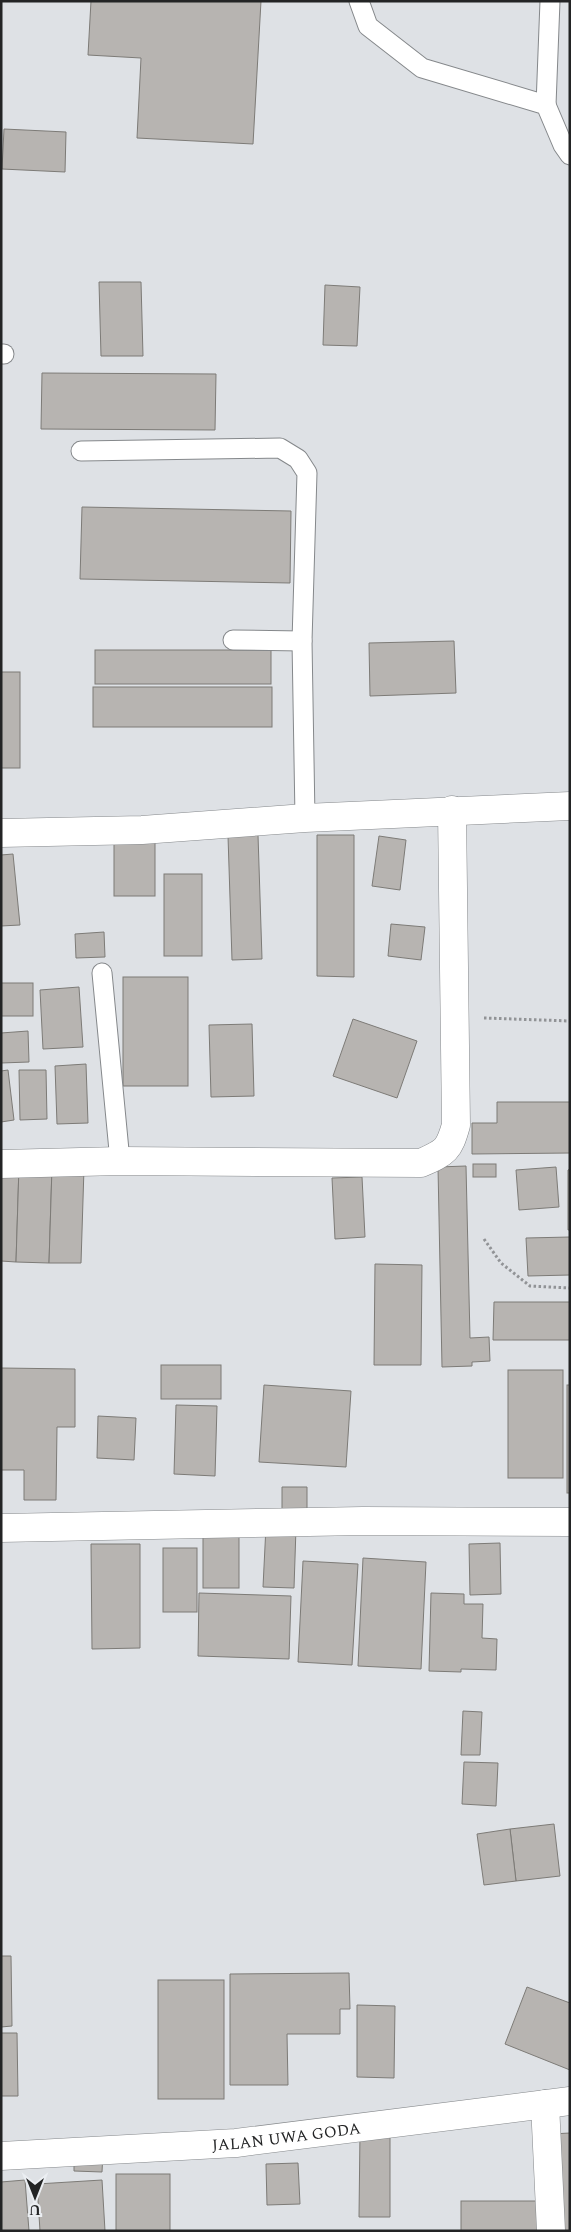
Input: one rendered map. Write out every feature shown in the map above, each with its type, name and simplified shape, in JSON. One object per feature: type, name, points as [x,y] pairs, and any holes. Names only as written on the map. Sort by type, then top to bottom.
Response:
[{"type":"street","points":[[1,832],[142,830],[305,818],[570,806]]},
{"type":"street","points":[[1,1164],[120,1161],[421,1163],[439,1155],[450,1145],[456,1124],[452,810]]},
{"type":"street","points":[[1,1528],[363,1520],[570,1522]]},
{"type":"street","points":[[551,2231],[557,2103]]},
{"type":"street","name":"JALAN UWA GODA","points":[[1,2156],[236,2143],[557,2103]]},
{"type":"lane","points":[[359,1],[368,26],[422,68],[546,104]]},
{"type":"lane","points":[[550,1],[546,104],[563,145],[570,155]]},
{"type":"lane","points":[[82,451],[280,448],[298,459],[307,473],[302,641],[305,818]]},
{"type":"lane","points":[[233,640],[302,641]]},
{"type":"lane","points":[[102,973],[120,1161]]},
{"type":"path","points":[[456,1017],[570,1021]]},
{"type":"path","points":[[484,1239],[501,1263],[530,1286],[570,1288]]},
{"type":"building","points":[[91,1],[261,1],[253,144],[137,138],[141,58],[88,55]]},
{"type":"building","points":[[4,129],[66,132],[65,172],[2,169]]},
{"type":"building","points":[[99,282],[141,282],[143,356],[101,356]]},
{"type":"building","points":[[325,285],[360,287],[357,346],[323,345]]},
{"type":"building","points":[[42,373],[216,374],[215,430],[41,429]]},
{"type":"building","points":[[82,507],[291,511],[290,583],[80,579]]},
{"type":"building","points":[[454,641],[456,693],[370,696],[369,643]]},
{"type":"building","points":[[95,650],[271,650],[271,684],[95,684]]},
{"type":"building","points":[[1,672],[20,672],[20,768],[1,768]]},
{"type":"building","points":[[93,687],[272,687],[272,727],[93,727]]},
{"type":"building","points":[[258,835],[262,959],[232,960],[228,836]]},
{"type":"building","points":[[317,835],[354,835],[354,977],[317,976]]},
{"type":"building","points":[[379,836],[406,840],[400,890],[372,886]]},
{"type":"building","points":[[114,841],[155,841],[155,896],[114,896]]},
{"type":"building","points":[[13,854],[20,925],[1,926],[1,855]]},
{"type":"building","points":[[164,874],[202,874],[202,956],[164,956]]},
{"type":"building","points":[[391,924],[425,927],[421,960],[388,956]]},
{"type":"building","points":[[104,932],[105,957],[76,958],[75,934]]},
{"type":"building","points":[[123,977],[188,977],[188,1086],[123,1086]]},
{"type":"building","points":[[1,983],[33,983],[33,1016],[1,1016]]},
{"type":"building","points":[[79,987],[83,1047],[43,1049],[40,990]]},
{"type":"building","points":[[353,1019],[417,1041],[397,1098],[333,1076]]},
{"type":"building","points":[[252,1024],[254,1096],[211,1097],[209,1025]]},
{"type":"building","points":[[28,1031],[29,1062],[1,1063],[1,1033]]},
{"type":"building","points":[[86,1064],[88,1123],[57,1124],[55,1066]]},
{"type":"building","points":[[8,1070],[14,1120],[1,1122],[1,1071]]},
{"type":"building","points":[[19,1070],[46,1070],[47,1119],[20,1120]]},
{"type":"building","points":[[497,1102],[570,1102],[570,1153],[472,1154],[472,1123],[497,1123]]},
{"type":"building","points":[[473,1164],[496,1164],[496,1177],[473,1177]]},
{"type":"building","points":[[1,1166],[19,1166],[16,1262],[1,1261]]},
{"type":"building","points":[[19,1166],[52,1167],[49,1263],[16,1262]]},
{"type":"building","points":[[466,1166],[470,1338],[489,1337],[490,1361],[472,1362],[472,1366],[442,1367],[438,1167]]},
{"type":"building","points":[[52,1167],[84,1168],[81,1263],[49,1263]]},
{"type":"building","points":[[556,1167],[559,1207],[519,1210],[516,1170]]},
{"type":"building","points":[[570,1169],[570,1230],[568,1230],[568,1170]]},
{"type":"building","points":[[362,1177],[365,1237],[335,1239],[332,1178]]},
{"type":"building","points":[[570,1237],[570,1275],[528,1276],[526,1238]]},
{"type":"building","points":[[375,1264],[422,1265],[421,1365],[374,1365]]},
{"type":"building","points":[[494,1302],[570,1302],[570,1340],[493,1340]]},
{"type":"building","points":[[161,1365],[221,1365],[221,1399],[161,1399]]},
{"type":"building","points":[[1,1368],[75,1369],[75,1427],[57,1427],[56,1500],[24,1500],[24,1470],[1,1470]]},
{"type":"building","points":[[508,1370],[563,1370],[563,1478],[508,1478]]},
{"type":"building","points":[[264,1385],[351,1391],[346,1467],[259,1462]]},
{"type":"building","points":[[567,1385],[570,1385],[570,1493],[567,1493]]},
{"type":"building","points":[[176,1405],[217,1406],[215,1476],[174,1474]]},
{"type":"building","points":[[98,1416],[136,1418],[134,1460],[97,1458]]},
{"type":"building","points":[[282,1487],[307,1487],[307,1512],[282,1511]]},
{"type":"building","points":[[203,1526],[239,1526],[239,1588],[203,1588]]},
{"type":"building","points":[[266,1526],[296,1528],[294,1588],[263,1587]]},
{"type":"building","points":[[500,1543],[501,1594],[470,1595],[469,1544]]},
{"type":"building","points":[[91,1544],[140,1544],[140,1648],[92,1649]]},
{"type":"building","points":[[163,1548],[197,1548],[197,1612],[163,1612]]},
{"type":"building","points":[[363,1558],[426,1562],[421,1669],[358,1666]]},
{"type":"building","points":[[303,1561],[358,1564],[352,1665],[298,1662]]},
{"type":"building","points":[[199,1593],[291,1596],[289,1659],[198,1656]]},
{"type":"building","points":[[431,1593],[464,1594],[464,1604],[483,1604],[482,1638],[497,1639],[496,1670],[461,1669],[461,1672],[429,1671]]},
{"type":"building","points":[[463,1711],[482,1712],[480,1755],[461,1755]]},
{"type":"building","points":[[464,1762],[498,1763],[496,1806],[462,1804]]},
{"type":"building","points":[[554,1824],[560,1876],[516,1881],[510,1829]]},
{"type":"building","points":[[510,1829],[516,1881],[484,1885],[477,1834]]},
{"type":"building","points":[[1,1956],[11,1956],[12,2026],[1,2027]]},
{"type":"building","points":[[349,1973],[350,2009],[340,2009],[340,2034],[287,2034],[288,2085],[230,2085],[230,1974]]},
{"type":"building","points":[[158,1980],[224,1980],[224,2099],[158,2099]]},
{"type":"building","points":[[527,1987],[570,2003],[570,2070],[505,2044]]},
{"type":"building","points":[[357,2005],[395,2006],[394,2078],[357,2077]]},
{"type":"building","points":[[1,2033],[17,2033],[18,2096],[1,2096]]},
{"type":"building","points":[[360,2132],[390,2132],[390,2217],[359,2217]]},
{"type":"building","points":[[570,2133],[570,2231],[556,2231],[551,2134]]},
{"type":"building","points":[[74,2153],[103,2153],[102,2172],[74,2171]]},
{"type":"building","points":[[298,2163],[300,2204],[267,2205],[266,2164]]},
{"type":"building","points":[[116,2174],[170,2174],[170,2231],[116,2231]]},
{"type":"building","points":[[25,2180],[29,2231],[1,2231],[1,2182]]},
{"type":"building","points":[[102,2180],[105,2231],[40,2231],[37,2184]]},
{"type":"building","points":[[461,2201],[544,2201],[544,2231],[461,2231]]}]
